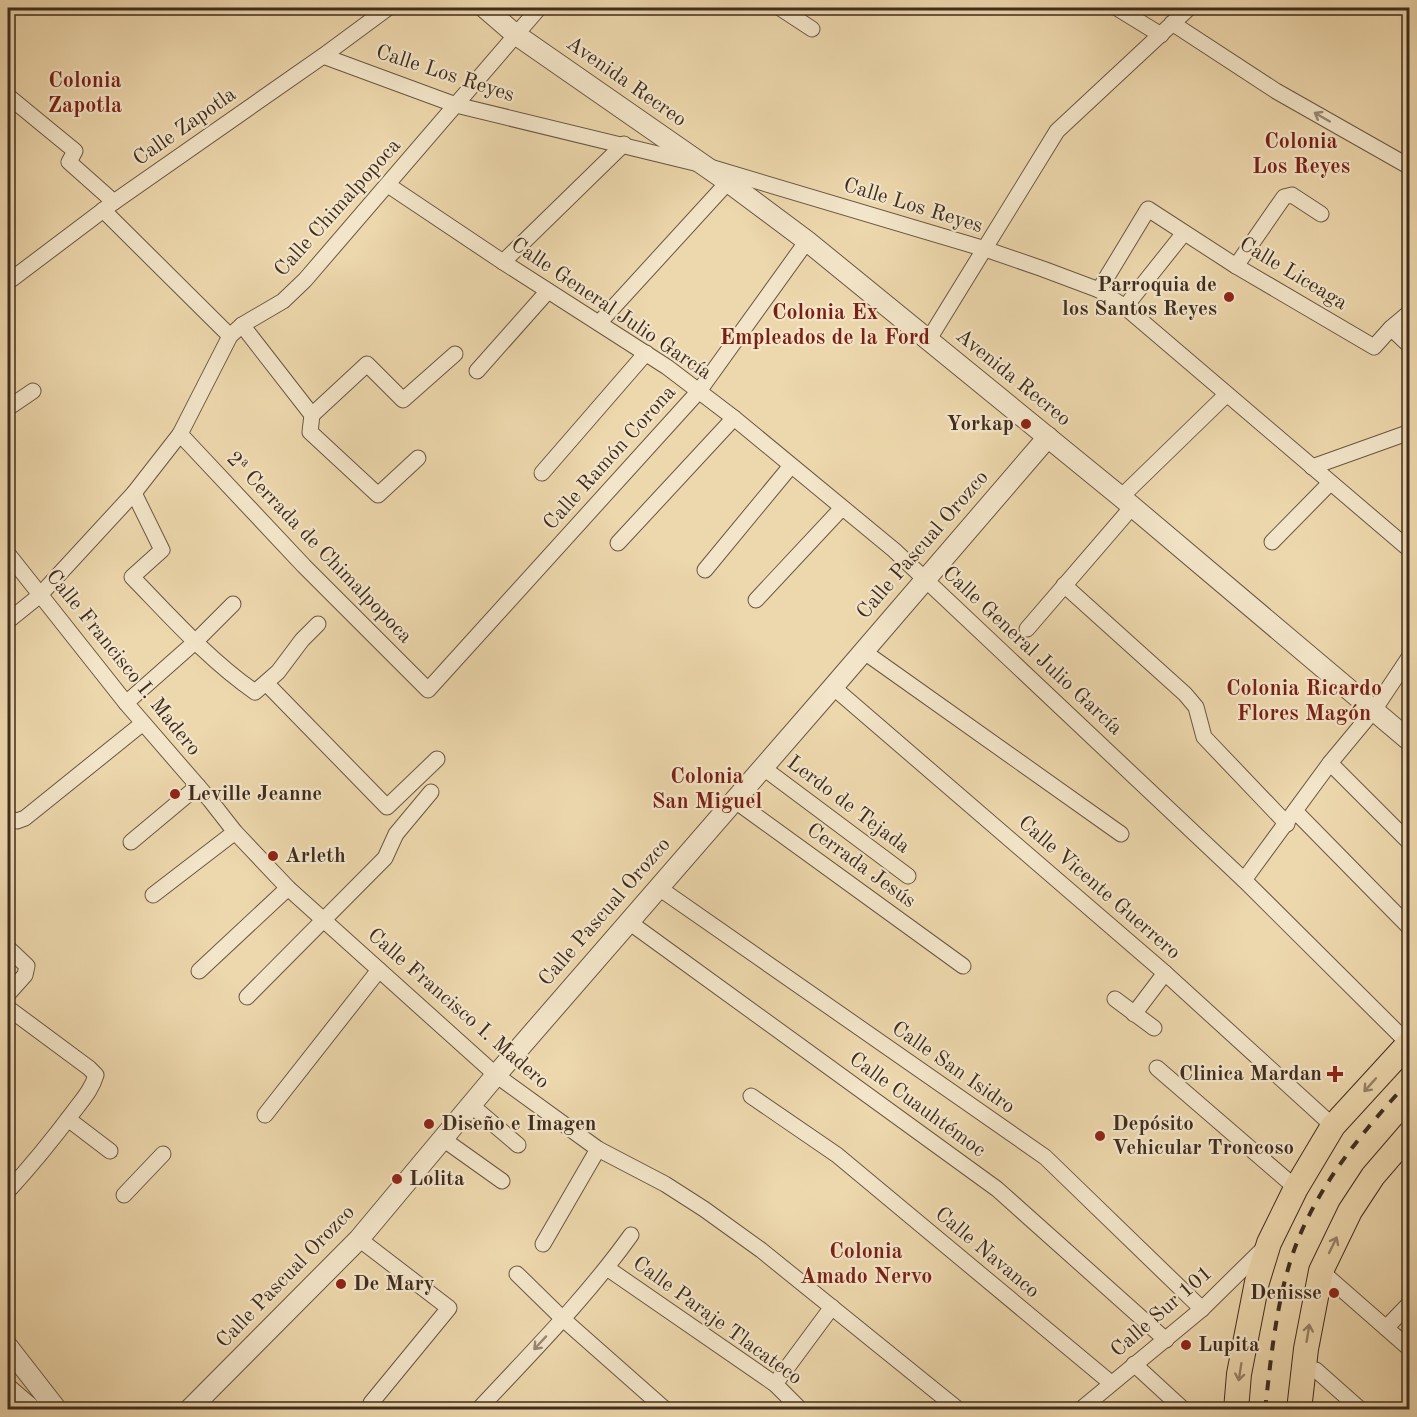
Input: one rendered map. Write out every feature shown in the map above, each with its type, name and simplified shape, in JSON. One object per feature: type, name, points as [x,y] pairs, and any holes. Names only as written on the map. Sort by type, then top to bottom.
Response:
[{"type":"main road","points":[[1236,1410],[1239,1374],[1257,1282],[1269,1243],[1296,1188],[1333,1126],[1409,1042]]},
{"type":"main road","points":[[1299,1410],[1309,1329],[1321,1271],[1350,1211],[1373,1176],[1410,1133]]},
{"type":"street","name":"Calle Zapotla","points":[[8,282],[108,206],[388,8]]},
{"type":"street","name":"Avenida Recreo","points":[[485,8],[515,34],[728,182],[807,241],[1048,436],[1410,741]]},
{"type":"street","name":"Calle Chimalpopoca","points":[[8,621],[39,596],[134,493],[180,434],[230,336],[242,325],[283,301],[306,280],[539,8]]},
{"type":"street","points":[[780,8],[812,29]]},
{"type":"street","points":[[1117,8],[1161,35]]},
{"type":"street","points":[[929,339],[1057,131],[1189,8]]},
{"type":"street","points":[[1172,23],[1276,92],[1410,167]]},
{"type":"street","name":"Calle Los Reyes","points":[[323,56],[456,105],[704,165],[985,249],[1099,290],[1125,307],[1410,550]]},
{"type":"street","points":[[8,96],[75,152],[69,162],[230,336]]},
{"type":"street","points":[[503,262],[624,144]]},
{"type":"street","points":[[598,323],[728,182]]},
{"type":"street","name":"Calle General Julio García","points":[[388,185],[646,353],[699,391],[894,550],[1244,880],[1409,1042]]},
{"type":"street","points":[[1236,266],[1284,197],[1292,195],[1321,214]]},
{"type":"street","name":"Calle Liceaga","points":[[1099,290],[1148,210],[1236,266],[1374,346],[1391,328]]},
{"type":"street","points":[[1125,307],[1184,233]]},
{"type":"street","name":"Calle Ramón Corona","points":[[428,690],[699,391],[807,241]]},
{"type":"street","points":[[477,371],[548,291]]},
{"type":"street","points":[[1410,312],[1391,328],[1410,346]]},
{"type":"street","points":[[242,325],[312,415]]},
{"type":"street","points":[[542,473],[646,353]]},
{"type":"street","points":[[418,458],[378,495],[310,432],[312,415],[367,364],[403,400],[455,354]]},
{"type":"street","points":[[8,408],[33,391]]},
{"type":"street","points":[[1027,629],[1064,585],[1126,502],[1226,395]]},
{"type":"street","points":[[618,543],[734,418]]},
{"type":"street","points":[[1312,467],[1410,432]]},
{"type":"street","name":"2ª Cerrada de Chimalpopoca","points":[[180,434],[303,566],[428,690]]},
{"type":"street","name":"Calle Pascual Orozco","points":[[189,1410],[359,1239],[496,1075],[1048,436]]},
{"type":"street","points":[[705,570],[790,466]]},
{"type":"street","points":[[1272,542],[1330,483]]},
{"type":"street","points":[[134,493],[162,550],[132,577],[195,642],[260,688],[387,807],[437,759]]},
{"type":"street","points":[[756,600],[842,508]]},
{"type":"street","name":"Calle Francisco I. Madero","points":[[8,554],[126,703],[235,832],[288,888],[379,970],[496,1075],[598,1149],[665,1184],[761,1250],[959,1410]]},
{"type":"street","points":[[1064,585],[1185,694],[1196,707],[1204,737],[1410,928]]},
{"type":"street","points":[[126,703],[195,642],[233,604]]},
{"type":"street","points":[[260,688],[318,624]]},
{"type":"street","points":[[863,651],[1120,834]]},
{"type":"street","points":[[1244,880],[1330,763],[1374,710],[1410,656]]},
{"type":"street","name":"Calle Vicente Guerrero","points":[[833,687],[1165,973],[1333,1126]]},
{"type":"street","points":[[8,818],[17,821],[25,818],[143,723]]},
{"type":"street","points":[[1330,763],[1410,843]]},
{"type":"street","name":"Lerdo de Tejada","points":[[762,767],[908,876]]},
{"type":"street","points":[[131,842],[198,786]]},
{"type":"street","points":[[247,997],[385,858],[396,834],[431,792]]},
{"type":"street","name":"Cerrada Jesús","points":[[734,800],[963,966]]},
{"type":"street","points":[[153,895],[235,832]]},
{"type":"street","points":[[199,971],[288,888]]},
{"type":"street","name":"Calle San Isidro","points":[[659,888],[1045,1157],[1202,1309]]},
{"type":"street","name":"Calle Cuauhtémoc","points":[[629,922],[997,1189],[1166,1340]]},
{"type":"street","points":[[8,948],[27,966],[25,975],[8,994]]},
{"type":"street","points":[[265,1115],[379,970]]},
{"type":"street","points":[[1134,1014],[1165,973]]},
{"type":"street","points":[[1115,999],[1154,1028]]},
{"type":"street","points":[[8,1008],[96,1075],[93,1085],[68,1119],[34,1163],[8,1191]]},
{"type":"street","points":[[1156,1068],[1296,1188]]},
{"type":"street","name":"Calle Navanco","points":[[752,1096],[837,1155],[1111,1383]]},
{"type":"street","points":[[471,1105],[518,1145]]},
{"type":"street","points":[[68,1119],[110,1152]]},
{"type":"street","points":[[443,1140],[502,1181]]},
{"type":"street","points":[[543,1244],[598,1149]]},
{"type":"street","points":[[124,1195],[163,1154]]},
{"type":"street","points":[[478,1410],[563,1319],[607,1268],[631,1235]]},
{"type":"street","points":[[359,1239],[449,1308],[371,1403]]},
{"type":"street","name":"Calle Sur 101","points":[[1080,1410],[1202,1309],[1269,1243]]},
{"type":"street","name":"Calle Paraje Tlacateco","points":[[607,1268],[775,1384],[801,1410]]},
{"type":"street","points":[[1321,1271],[1410,1349]]},
{"type":"street","points":[[517,1274],[563,1319],[666,1410]]},
{"type":"street","points":[[1386,1328],[1410,1303]]},
{"type":"street","points":[[775,1384],[832,1307]]},
{"type":"street","points":[[8,1347],[50,1408]]},
{"type":"street","points":[[1134,1364],[1184,1410]]},
{"type":"street","points":[[1310,1410],[1316,1370],[1361,1410]]},
{"type":"street","points":[[8,1386],[50,1408]]},
{"type":"railway","points":[[1265,1410],[1282,1291],[1303,1229],[1314,1205],[1342,1161],[1410,1080]]},
{"type":"place","name":"Parroquia de los Santos Reyes","points":[[1229,297]]},
{"type":"place","name":"Yorkap","points":[[1026,424]]},
{"type":"place","name":"Leville Jeanne","points":[[175,794]]},
{"type":"place","name":"Arleth","points":[[273,856]]},
{"type":"place","name":"Clinica Mardan","points":[[1335,1074]]},
{"type":"place","name":"Diseño e Imagen","points":[[429,1124]]},
{"type":"place","name":"Depósito Vehicular Troncoso","points":[[1100,1136]]},
{"type":"place","name":"Lolita","points":[[397,1179]]},
{"type":"place","name":"De Mary","points":[[341,1284]]},
{"type":"place","name":"Denisse","points":[[1334,1293]]},
{"type":"place","name":"Lupita","points":[[1186,1345]]},
{"type":"district","name":"Colonia Zapotla","points":[[85,94]]},
{"type":"district","name":"Colonia Los Reyes","points":[[1301,154]]},
{"type":"district","name":"Colonia Ex Empleados de la Ford","points":[[825,326]]},
{"type":"district","name":"Colonia Ricardo Flores Magón","points":[[1304,702]]},
{"type":"district","name":"Colonia San Miguel","points":[[707,790]]},
{"type":"district","name":"Colonia Amado Nervo","points":[[866,1264]]}]
